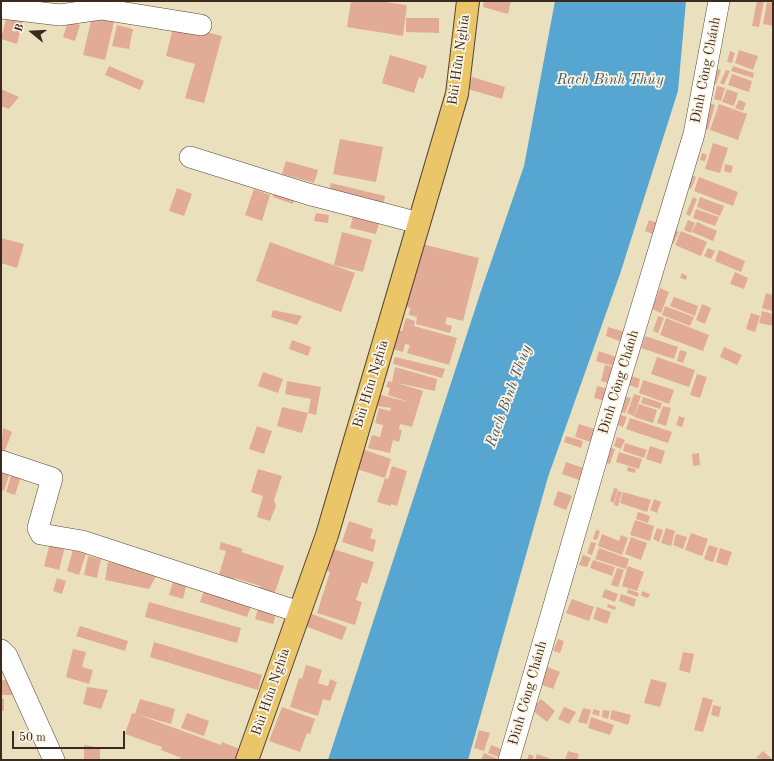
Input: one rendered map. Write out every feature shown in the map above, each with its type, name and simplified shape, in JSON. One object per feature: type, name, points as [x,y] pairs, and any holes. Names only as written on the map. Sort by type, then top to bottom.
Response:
[{"type":"main road","name":"Bùi Hữu Nghĩa","points":[[247,760],[327,535],[457,94],[468,1]]},
{"type":"street","name":"Đinh Công Chánh","points":[[509,760],[613,400],[694,134],[719,1]]},
{"type":"street","points":[[1,8],[60,15],[101,9],[201,25]]},
{"type":"street","points":[[190,157],[308,194],[419,223]]},
{"type":"street","points":[[1,461],[52,478],[38,528],[41,534],[82,541],[299,612]]},
{"type":"street","points":[[1,650],[7,656],[54,760]]},
{"type":"water","name":"Rạch Bình Thủy","points":[[555,1],[686,1],[678,91],[620,274],[548,477],[468,760],[328,760],[481,291],[524,166]]},
{"type":"building","points":[[351,1],[378,1],[407,5],[403,36],[347,27]]},
{"type":"building","points":[[484,1],[511,1],[508,14],[483,7]]},
{"type":"building","points":[[757,1],[764,1],[759,27],[752,26]]},
{"type":"building","points":[[767,2],[773,3],[773,26],[763,24]]},
{"type":"building","points":[[93,13],[115,18],[105,60],[83,55]]},
{"type":"building","points":[[7,15],[23,20],[17,44],[1,39]]},
{"type":"building","points":[[406,18],[439,18],[439,33],[406,32]]},
{"type":"building","points":[[68,21],[80,25],[75,41],[63,37]]},
{"type":"building","points":[[174,24],[222,36],[204,103],[185,98],[195,64],[166,56]]},
{"type":"building","points":[[117,25],[133,29],[129,49],[112,46]]},
{"type":"building","points":[[739,50],[758,56],[753,70],[735,63]]},
{"type":"building","points":[[730,51],[735,53],[732,63],[727,62]]},
{"type":"building","points":[[390,55],[427,66],[423,79],[419,77],[414,93],[382,83]]},
{"type":"building","points":[[109,66],[144,81],[140,90],[105,75]]},
{"type":"building","points":[[733,66],[754,73],[753,78],[731,71]]},
{"type":"building","points":[[714,68],[721,70],[716,84],[709,82]]},
{"type":"building","points":[[726,70],[730,71],[724,85],[720,83]]},
{"type":"building","points":[[732,74],[752,81],[749,92],[728,85]]},
{"type":"building","points":[[472,77],[505,87],[502,99],[468,89]]},
{"type":"building","points":[[717,86],[725,88],[721,101],[714,99]]},
{"type":"building","points":[[1,89],[19,97],[9,109],[1,106]]},
{"type":"building","points":[[727,89],[738,93],[734,106],[722,102]]},
{"type":"building","points":[[739,100],[746,103],[743,111],[735,108]]},
{"type":"building","points":[[709,103],[715,105],[708,130],[701,128]]},
{"type":"building","points":[[719,104],[747,114],[738,140],[710,130]]},
{"type":"building","points":[[340,139],[383,147],[376,182],[333,174]]},
{"type":"building","points":[[713,143],[728,148],[720,173],[705,169]]},
{"type":"building","points":[[702,153],[707,155],[705,161],[700,160]]},
{"type":"building","points":[[286,161],[318,170],[314,183],[282,174]]},
{"type":"building","points":[[725,164],[733,166],[731,173],[724,171]]},
{"type":"building","points":[[686,173],[696,177],[691,189],[681,185]]},
{"type":"building","points":[[699,177],[738,192],[733,206],[694,191]]},
{"type":"building","points":[[331,183],[385,196],[383,206],[329,193]]},
{"type":"building","points":[[276,187],[296,194],[293,204],[273,197]]},
{"type":"building","points":[[177,188],[192,194],[184,216],[169,211]]},
{"type":"building","points":[[254,189],[270,195],[262,221],[245,215]]},
{"type":"building","points":[[693,197],[697,199],[690,216],[686,214]]},
{"type":"building","points":[[700,197],[724,206],[720,216],[697,207]]},
{"type":"building","points":[[696,209],[719,217],[715,226],[693,218]]},
{"type":"building","points":[[354,212],[380,219],[376,234],[350,228]]},
{"type":"building","points":[[316,213],[329,215],[328,223],[314,221]]},
{"type":"building","points":[[649,220],[660,224],[656,235],[645,231]]},
{"type":"building","points":[[688,220],[695,223],[691,233],[684,230]]},
{"type":"building","points":[[697,222],[717,231],[713,241],[692,232]]},
{"type":"building","points":[[675,230],[679,232],[673,244],[669,242]]},
{"type":"building","points":[[681,231],[707,242],[701,256],[675,245]]},
{"type":"building","points":[[342,232],[372,240],[363,272],[334,265]]},
{"type":"building","points":[[1,238],[24,244],[17,268],[1,263]]},
{"type":"building","points":[[270,242],[355,273],[341,312],[256,281]]},
{"type":"building","points":[[418,243],[479,258],[463,321],[447,317],[445,324],[452,326],[450,333],[416,324],[417,317],[409,315],[410,308],[401,305]]},
{"type":"building","points":[[708,248],[715,251],[711,259],[704,256]]},
{"type":"building","points":[[719,250],[745,261],[741,272],[715,261]]},
{"type":"building","points":[[735,272],[748,278],[744,289],[730,284]]},
{"type":"building","points":[[682,273],[687,276],[686,280],[680,278]]},
{"type":"building","points":[[660,288],[669,292],[661,313],[652,309]]},
{"type":"building","points":[[766,293],[773,295],[772,311],[762,308]]},
{"type":"building","points":[[674,297],[698,306],[695,316],[670,306]]},
{"type":"building","points":[[702,304],[711,308],[705,324],[696,320]]},
{"type":"building","points":[[665,306],[694,317],[690,326],[662,315]]},
{"type":"building","points":[[273,310],[302,316],[297,325],[271,317]]},
{"type":"building","points":[[762,311],[773,314],[773,326],[759,323]]},
{"type":"building","points":[[751,313],[760,316],[755,332],[746,329]]},
{"type":"building","points":[[658,316],[664,318],[658,333],[653,331]]},
{"type":"building","points":[[406,318],[415,321],[414,326],[457,338],[449,365],[407,353],[410,345],[405,344],[403,352],[392,349],[392,328],[402,331]]},
{"type":"building","points":[[666,318],[709,335],[703,351],[660,335]]},
{"type":"building","points":[[608,327],[625,332],[622,342],[606,336]]},
{"type":"building","points":[[645,336],[678,347],[674,359],[641,348]]},
{"type":"building","points":[[292,340],[311,347],[308,356],[289,349]]},
{"type":"building","points":[[724,347],[742,355],[737,365],[720,357]]},
{"type":"building","points":[[680,350],[687,352],[683,363],[677,361]]},
{"type":"building","points":[[599,351],[616,357],[613,366],[596,361]]},
{"type":"building","points":[[395,357],[445,369],[442,378],[393,364]]},
{"type":"building","points":[[657,357],[695,370],[689,387],[651,374]]},
{"type":"building","points":[[605,365],[617,368],[613,384],[601,381]]},
{"type":"building","points":[[395,367],[437,379],[435,391],[397,383],[423,391],[412,427],[400,424],[399,429],[402,430],[399,442],[393,440],[390,453],[368,448],[372,435],[380,437],[383,425],[375,423],[379,408],[390,411],[391,408],[377,406],[378,405],[374,404],[377,394],[412,403],[388,395],[390,388],[386,387],[388,381],[392,382]]},
{"type":"building","points":[[263,372],[283,379],[278,393],[258,386]]},
{"type":"building","points":[[697,374],[707,377],[700,398],[690,395]]},
{"type":"building","points":[[629,375],[640,379],[638,388],[626,384]]},
{"type":"building","points":[[643,380],[674,390],[669,404],[639,393]]},
{"type":"building","points":[[287,381],[321,387],[316,415],[308,413],[311,399],[285,394]]},
{"type":"building","points":[[597,386],[613,390],[610,402],[594,398]]},
{"type":"building","points":[[634,394],[641,396],[634,416],[627,413]]},
{"type":"building","points":[[623,396],[631,398],[625,413],[618,411]]},
{"type":"building","points":[[643,397],[662,403],[660,409],[641,403]]},
{"type":"building","points":[[639,404],[657,410],[653,423],[634,417]]},
{"type":"building","points":[[663,406],[671,408],[666,426],[657,423]]},
{"type":"building","points":[[282,407],[308,413],[302,433],[277,426]]},
{"type":"building","points":[[621,415],[627,417],[623,427],[618,425]]},
{"type":"building","points":[[679,416],[685,418],[682,427],[676,425]]},
{"type":"building","points":[[630,418],[672,432],[668,443],[626,429]]},
{"type":"building","points":[[579,424],[595,429],[591,442],[575,437]]},
{"type":"building","points":[[257,426],[272,431],[264,454],[249,449]]},
{"type":"building","points":[[3,428],[12,432],[4,453],[1,452]]},
{"type":"building","points":[[566,436],[583,441],[581,448],[564,442]]},
{"type":"building","points":[[617,437],[625,440],[621,449],[614,446]]},
{"type":"building","points":[[625,443],[647,450],[644,458],[623,451]]},
{"type":"building","points":[[650,446],[665,451],[661,464],[646,459]]},
{"type":"building","points":[[608,447],[615,449],[610,464],[603,462]]},
{"type":"building","points":[[362,449],[391,459],[385,478],[356,469]]},
{"type":"building","points":[[619,452],[642,459],[639,469],[616,462]]},
{"type":"building","points":[[699,453],[700,465],[693,466],[692,454]]},
{"type":"building","points":[[566,462],[586,469],[582,481],[562,474]]},
{"type":"building","points":[[392,466],[407,471],[397,506],[377,502],[385,478],[388,479]]},
{"type":"building","points":[[3,467],[11,469],[4,491],[1,490],[1,475]]},
{"type":"building","points":[[628,467],[636,469],[635,473],[627,471]]},
{"type":"building","points":[[258,469],[282,476],[274,500],[276,506],[270,521],[257,517],[263,496],[251,492]]},
{"type":"building","points":[[12,473],[21,476],[15,495],[6,492]]},
{"type":"building","points":[[614,488],[618,489],[614,503],[610,501]]},
{"type":"building","points":[[558,491],[572,496],[566,510],[553,505]]},
{"type":"building","points":[[618,491],[622,492],[618,506],[614,505]]},
{"type":"building","points":[[623,492],[651,500],[647,512],[620,503]]},
{"type":"building","points":[[654,499],[661,502],[657,513],[650,510]]},
{"type":"building","points":[[638,512],[650,516],[648,523],[636,519]]},
{"type":"building","points":[[635,520],[654,526],[650,541],[630,535]]},
{"type":"building","points":[[349,521],[373,529],[370,538],[376,540],[373,552],[342,542]]},
{"type":"building","points":[[657,528],[663,530],[659,542],[653,539]]},
{"type":"building","points":[[666,528],[675,531],[671,546],[661,543]]},
{"type":"building","points":[[596,530],[600,531],[597,540],[593,539]]},
{"type":"building","points":[[691,533],[708,539],[702,556],[685,550]]},
{"type":"building","points":[[602,534],[619,541],[621,535],[628,538],[622,555],[598,546]]},
{"type":"building","points":[[676,534],[687,537],[683,549],[673,545]]},
{"type":"building","points":[[631,537],[647,543],[641,560],[625,554]]},
{"type":"building","points":[[51,539],[66,543],[59,570],[44,566]]},
{"type":"building","points":[[221,542],[243,549],[241,552],[284,566],[274,595],[258,590],[260,586],[235,578],[233,582],[218,578],[226,551],[219,549]]},
{"type":"building","points":[[591,542],[596,543],[592,555],[587,553]]},
{"type":"building","points":[[709,545],[718,548],[713,562],[704,559]]},
{"type":"building","points":[[330,548],[374,562],[367,584],[362,582],[356,600],[362,602],[355,625],[317,613],[330,572],[323,569]]},
{"type":"building","points":[[599,548],[629,559],[626,569],[595,559]]},
{"type":"building","points":[[720,548],[732,552],[727,566],[716,562]]},
{"type":"building","points":[[73,550],[86,554],[79,575],[67,571]]},
{"type":"building","points":[[583,555],[591,558],[587,567],[579,565]]},
{"type":"building","points":[[88,556],[101,559],[97,578],[84,575]]},
{"type":"building","points":[[593,560],[615,567],[612,576],[590,568]]},
{"type":"building","points":[[108,562],[158,573],[149,589],[105,580]]},
{"type":"building","points":[[628,566],[644,572],[637,591],[622,586]]},
{"type":"building","points":[[617,568],[624,570],[618,587],[611,585]]},
{"type":"building","points":[[175,575],[188,579],[183,599],[169,595]]},
{"type":"building","points":[[57,578],[66,581],[62,594],[53,591]]},
{"type":"building","points":[[206,585],[253,601],[247,617],[200,602]]},
{"type":"building","points":[[605,589],[618,594],[615,602],[602,597]]},
{"type":"building","points":[[628,589],[639,593],[638,597],[627,593]]},
{"type":"building","points":[[642,591],[650,594],[648,598],[641,596]]},
{"type":"building","points":[[621,594],[636,599],[634,607],[619,601]]},
{"type":"building","points":[[572,599],[594,607],[589,621],[566,613]]},
{"type":"building","points":[[149,602],[241,628],[237,643],[145,617]]},
{"type":"building","points":[[608,604],[616,607],[615,610],[607,607]]},
{"type":"building","points":[[259,605],[277,610],[273,624],[255,619]]},
{"type":"building","points":[[597,607],[611,612],[607,624],[593,619]]},
{"type":"building","points":[[309,613],[347,627],[342,640],[305,626]]},
{"type":"building","points":[[80,626],[128,641],[125,651],[76,636]]},
{"type":"building","points":[[558,639],[564,641],[560,653],[553,651]]},
{"type":"building","points":[[154,642],[262,675],[258,690],[150,657]]},
{"type":"building","points":[[73,649],[86,652],[82,667],[93,670],[89,684],[66,677]]},
{"type":"building","points":[[683,652],[694,654],[690,673],[679,670]]},
{"type":"building","points":[[306,665],[322,670],[318,683],[328,686],[330,679],[337,682],[330,701],[323,699],[318,716],[290,707],[299,678],[302,679]]},
{"type":"building","points":[[547,667],[560,672],[553,689],[540,684]]},
{"type":"building","points":[[651,679],[667,683],[660,707],[644,703]]},
{"type":"building","points":[[1,680],[15,680],[21,695],[1,695]]},
{"type":"building","points":[[87,687],[108,690],[101,709],[83,704]]},
{"type":"building","points":[[703,697],[713,700],[703,732],[694,730]]},
{"type":"building","points":[[1,699],[4,699],[4,711],[1,711]]},
{"type":"building","points":[[140,699],[175,709],[171,724],[139,715],[221,745],[222,742],[240,749],[236,760],[179,760],[181,755],[179,757],[161,750],[162,747],[125,734],[132,713],[135,714]]},
{"type":"building","points":[[541,699],[555,711],[547,722],[532,710]]},
{"type":"building","points":[[713,705],[721,707],[719,717],[711,715]]},
{"type":"building","points":[[282,707],[315,719],[310,734],[307,733],[300,752],[269,741]]},
{"type":"building","points":[[564,707],[576,712],[569,724],[558,719]]},
{"type":"building","points":[[583,708],[591,710],[587,724],[578,722]]},
{"type":"building","points":[[594,709],[600,711],[599,716],[592,714]]},
{"type":"building","points":[[603,710],[610,711],[608,719],[602,717]]},
{"type":"building","points":[[612,710],[631,715],[628,725],[610,719]]},
{"type":"building","points":[[187,713],[209,721],[204,736],[181,728]]},
{"type":"building","points":[[591,717],[614,725],[610,735],[588,728]]},
{"type":"building","points":[[479,730],[490,733],[484,751],[474,748]]},
{"type":"building","points":[[84,745],[100,748],[100,760],[84,760]]},
{"type":"building","points":[[491,745],[501,749],[498,757],[488,753]]},
{"type":"building","points":[[568,751],[579,754],[577,760],[565,760]]},
{"type":"building","points":[[763,751],[771,758],[770,760],[756,758]]},
{"type":"building","points":[[484,753],[500,760],[481,760]]},
{"type":"building","points":[[529,754],[534,756],[532,760],[527,760]]},
{"type":"building","points":[[537,754],[554,760],[535,760]]}]
